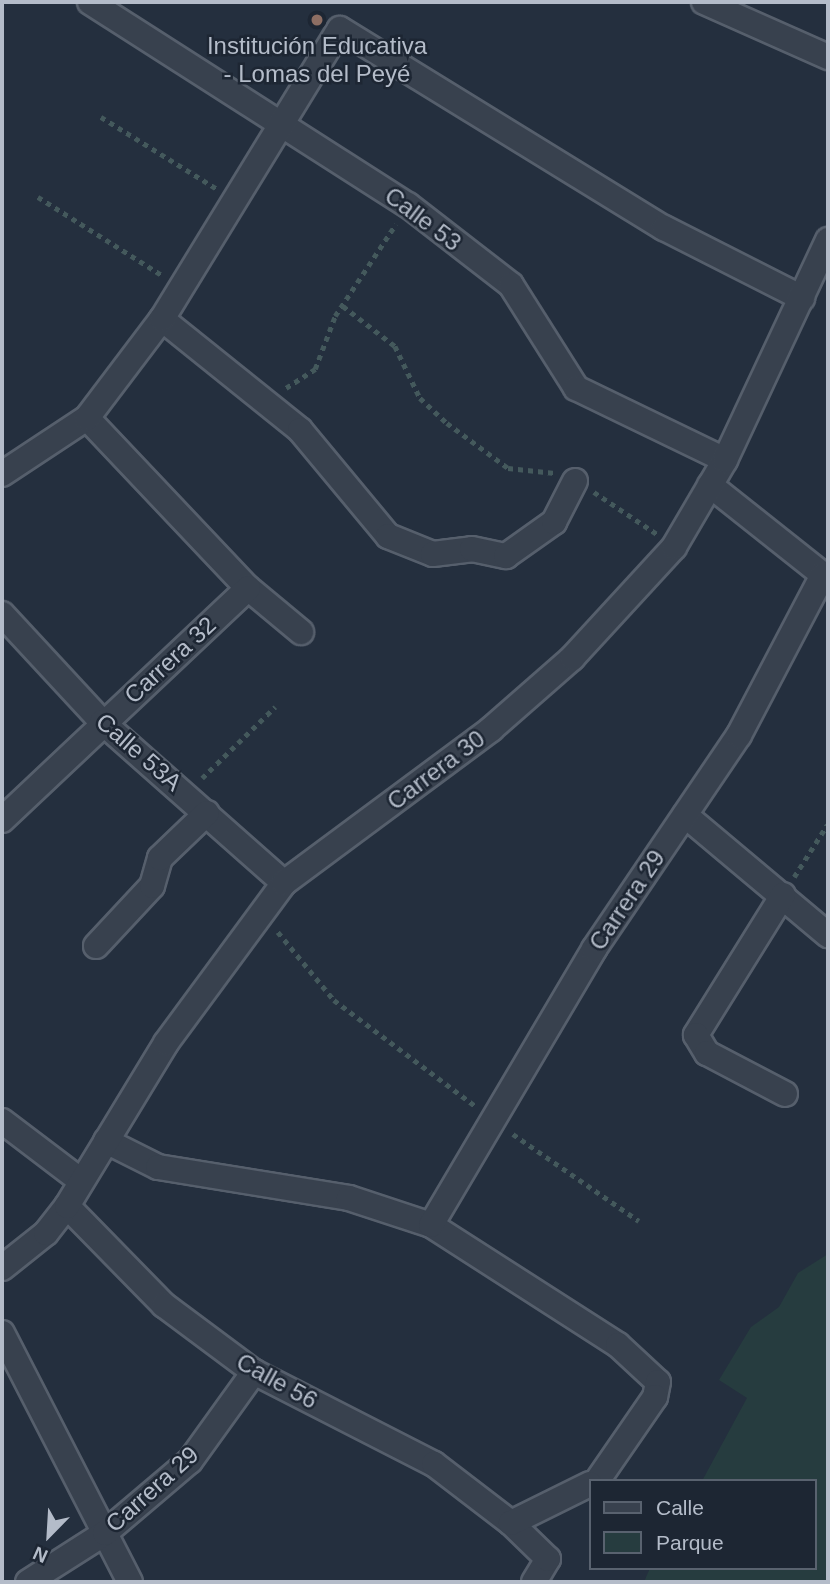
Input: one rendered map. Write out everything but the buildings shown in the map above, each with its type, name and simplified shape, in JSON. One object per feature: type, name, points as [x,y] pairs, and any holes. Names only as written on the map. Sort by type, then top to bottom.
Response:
[{"type":"street","name":"Calle 53","points":[[90,2],[287,124],[408,205],[511,285],[576,388],[725,460]]},
{"type":"street","points":[[704,2],[828,57]]},
{"type":"street","points":[[2,474],[87,418],[184,288],[287,124],[332,37],[340,29],[351,33],[664,228],[803,298]]},
{"type":"street","name":"Carrera 30","points":[[2,1268],[67,1206],[106,1141],[259,910],[284,883],[491,729],[572,657],[674,547],[725,460],[803,298],[823,268],[828,240]]},
{"type":"street","points":[[162,319],[265,402],[321,453],[388,536],[433,554],[472,549],[506,556],[554,522],[575,481]]},
{"type":"street","points":[[87,418],[248,589],[301,632]]},
{"type":"street","points":[[710,485],[826,577]]},
{"type":"street","name":"Carrera 29","points":[[431,1225],[594,949],[739,735],[826,577]]},
{"type":"street","name":"Carrera 32","points":[[2,820],[102,722],[248,589]]},
{"type":"street","name":"Calle 53A","points":[[2,614],[102,722],[186,793],[284,883]]},
{"type":"street","points":[[96,946],[152,886],[160,858],[207,813]]},
{"type":"street","points":[[685,815],[783,895],[825,925]]},
{"type":"street","points":[[783,895],[696,1035],[707,1053],[785,1094]]},
{"type":"street","points":[[2,1121],[81,1181]]},
{"type":"street","points":[[106,1141],[158,1167],[349,1198],[431,1225],[651,1373],[658,1382],[655,1397],[598,1479]]},
{"type":"street","name":"Calle 56","points":[[67,1206],[164,1305],[254,1373],[434,1464],[511,1524],[548,1559],[534,1582]]},
{"type":"street","points":[[2,1333],[130,1582]]},
{"type":"street","name":"Carrera 29","points":[[28,1582],[105,1533],[190,1461],[254,1373]]},
{"type":"street","points":[[511,1524],[588,1485]]},
{"type":"path","points":[[101,117],[239,201]]},
{"type":"path","points":[[38,197],[184,288]]},
{"type":"path","points":[[265,402],[315,369],[343,306],[408,205]]},
{"type":"path","points":[[343,306],[395,346],[420,398],[479,448],[508,468],[538,467],[575,481],[674,547]]},
{"type":"path","points":[[186,793],[275,707]]},
{"type":"path","points":[[783,895],[827,825]]},
{"type":"path","points":[[259,910],[334,1000],[493,1119],[639,1221]]},
{"type":"green space","points":[[828,1254],[828,1582],[644,1582],[649,1570],[816,1570],[816,1479],[703,1479],[747,1398],[719,1380],[751,1327],[779,1307],[798,1273]]},
{"type":"place","name":"Institución Educativa - Lomas del Peyé","points":[[317,20]]}]
